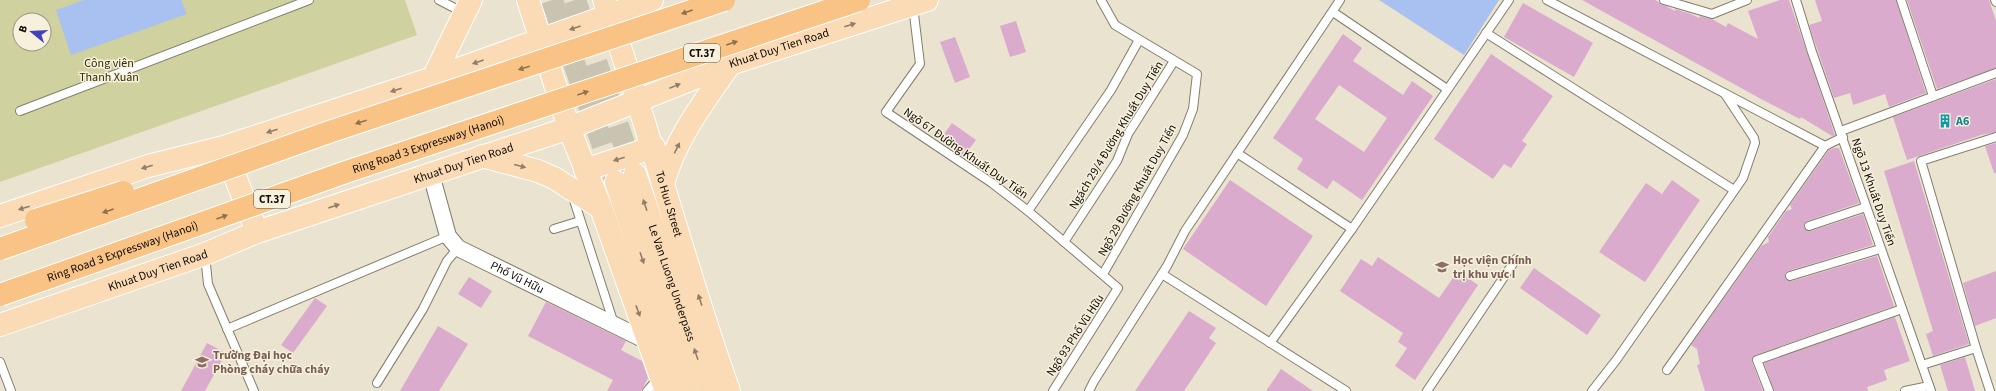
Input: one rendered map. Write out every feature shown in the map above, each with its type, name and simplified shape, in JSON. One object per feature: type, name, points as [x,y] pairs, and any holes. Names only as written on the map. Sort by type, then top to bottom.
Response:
[{"type":"highway","points":[[0,249],[330,132],[724,0]]},
{"type":"highway","name":"Ring Road 3 Expressway (Hanoi)","points":[[0,295],[343,173],[858,0]]},
{"type":"highway","points":[[0,311],[219,234],[359,181],[546,106]]},
{"type":"highway","points":[[0,233],[99,198],[330,132]]},
{"type":"main road","points":[[528,0],[569,128],[601,208],[649,342],[658,386]]},
{"type":"main road","points":[[0,216],[148,166],[224,148],[433,78],[541,40],[607,8],[652,0]]},
{"type":"main road","name":"Khuat Duy Tien Road","points":[[0,325],[205,254],[257,232],[569,128],[730,64],[920,3]]},
{"type":"main road","points":[[433,78],[468,6]]},
{"type":"main road","name":"To Huu Street","points":[[607,8],[654,147],[663,184],[725,390]]},
{"type":"main road","points":[[663,184],[668,165],[686,130],[730,64]]},
{"type":"main road","points":[[585,170],[654,147]]},
{"type":"main road","points":[[224,148],[257,232]]},
{"type":"main road","points":[[482,156],[538,171],[569,186],[601,208]]},
{"type":"main road","name":"Le Van Luong Underpass","points":[[686,391],[625,178],[725,390]]},
{"type":"street","name":"Phố Vũ Hữu","points":[[431,174],[448,236],[458,248],[649,342]]},
{"type":"lane","points":[[20,112],[308,0]]},
{"type":"lane","points":[[439,0],[468,6]]},
{"type":"lane","name":"Ngõ 29 Đường Khuất Duy Tiến","points":[[1101,0],[1115,25],[1197,74],[1193,109],[1183,135],[1103,274]]},
{"type":"lane","points":[[1089,391],[1162,274],[1185,231],[1340,0]]},
{"type":"lane","points":[[1270,343],[1352,229],[1509,0]]},
{"type":"lane","points":[[1547,0],[1825,146]]},
{"type":"lane","points":[[1664,0],[1712,14],[1747,0]]},
{"type":"lane","name":"Ngõ 13 Khuất Duy Tiến","points":[[1796,0],[1812,52],[1842,134],[1880,249],[1930,388]]},
{"type":"lane","points":[[1901,0],[1933,96]]},
{"type":"lane","name":"Ngõ 67 Đường Khuất Duy Tiến","points":[[920,3],[920,64],[886,112],[992,183],[1103,274]]},
{"type":"lane","points":[[1333,12],[1447,89]]},
{"type":"lane","points":[[1486,33],[1734,190]]},
{"type":"lane","points":[[1028,211],[1111,90],[1139,40]]},
{"type":"lane","name":"Ngách 29/4 Đường Khuất Duy Tiến","points":[[1064,242],[1117,161],[1128,134],[1174,61]]},
{"type":"lane","points":[[1667,370],[1825,146],[1842,134],[1933,96],[1996,73]]},
{"type":"lane","points":[[1592,391],[1617,359],[1742,178],[1755,143],[1754,138],[1725,94]]},
{"type":"lane","points":[[1990,391],[1921,161],[1996,137]]},
{"type":"lane","points":[[1237,153],[1352,229]]},
{"type":"lane","points":[[569,186],[614,325]]},
{"type":"lane","points":[[1809,226],[1866,207]]},
{"type":"lane","points":[[554,229],[580,221]]},
{"type":"lane","points":[[227,329],[448,236]]},
{"type":"lane","points":[[376,383],[423,309],[447,261],[458,248]]},
{"type":"lane","points":[[1790,276],[1880,249]]},
{"type":"lane","points":[[205,254],[208,284],[254,391]]},
{"type":"lane","points":[[1427,391],[1516,258]]},
{"type":"lane","name":"Ngõ 93 Phố Vũ Hữu","points":[[1053,391],[1118,288],[1103,274]]},
{"type":"lane","points":[[1162,274],[1346,391]]},
{"type":"lane","points":[[1769,391],[1758,360],[1902,309]]},
{"type":"lane","points":[[1922,365],[1976,348]]},
{"type":"lane","points":[[0,362],[11,391]]},
{"type":"lane","points":[[1905,391],[1930,388]]},
{"type":"green space","name":"Công viên Thanh Xuân","points":[[0,0],[405,0],[417,35],[0,182]]},
{"type":"water","points":[[84,0],[181,0],[187,14],[71,55],[56,10]]},
{"type":"water","points":[[1379,0],[1499,0],[1464,55]]},
{"type":"building","points":[[1582,0],[1655,0],[1675,11],[1675,9],[1699,18],[1700,16],[1712,19],[1726,27],[1728,23],[1758,39],[1748,11],[1780,0],[1789,0],[1835,135],[1832,136],[1801,117],[1800,119],[1761,99]]},
{"type":"building","points":[[1815,0],[1896,0],[1926,93],[1889,107],[1885,94],[1853,105],[1850,93],[1834,98],[1809,25],[1822,21]]},
{"type":"building","points":[[1907,0],[1989,0],[1996,21],[1996,68],[1937,89]]},
{"type":"building","points":[[1523,3],[1593,43],[1574,77],[1504,37]]},
{"type":"building","points":[[1016,21],[1026,52],[1010,57],[1000,26]]},
{"type":"building","points":[[1343,34],[1362,48],[1353,61],[1403,95],[1412,81],[1433,96],[1362,200],[1333,180],[1327,189],[1297,169],[1303,159],[1273,138]],"holes":[[[1339,85],[1387,118],[1364,152],[1315,119]]]},
{"type":"building","points":[[955,37],[970,77],[955,83],[940,42]]},
{"type":"building","points":[[1491,54],[1553,96],[1522,141],[1527,144],[1511,168],[1504,164],[1493,179],[1434,139]]},
{"type":"building","name":"A6","points":[[1996,79],[1996,132],[1981,135],[1907,160],[1893,117]]},
{"type":"building","points":[[952,123],[976,140],[963,157],[940,140]]},
{"type":"building","points":[[1996,143],[1996,173],[1994,173],[1985,146]]},
{"type":"building","points":[[1839,148],[1859,203],[1807,221],[1804,228],[1811,231],[1863,214],[1873,245],[1788,271],[1785,274],[1785,278],[1792,281],[1877,256],[1894,306],[1755,355],[1752,362],[1763,391],[1705,391],[1697,365],[1700,364],[1697,349],[1691,345],[1761,246],[1769,242],[1768,237],[1786,211],[1792,209],[1790,205],[1829,150]]},
{"type":"building","points":[[1914,161],[1969,344],[1933,356],[1926,334],[1933,331],[1884,171]]},
{"type":"building","points":[[1230,180],[1313,236],[1266,306],[1183,249]]},
{"type":"building","points":[[1672,180],[1700,200],[1645,282],[1599,252],[1646,183],[1662,194]]},
{"type":"building","points":[[1378,257],[1439,298],[1458,271],[1478,285],[1415,380],[1395,366],[1407,348],[1398,342],[1403,333],[1340,291],[1361,259],[1372,266]]},
{"type":"building","points":[[1534,268],[1601,315],[1587,335],[1520,288]]},
{"type":"building","points":[[1996,271],[1996,318],[1975,326],[1963,283]]},
{"type":"building","points":[[469,277],[492,291],[481,308],[458,294]]},
{"type":"building","points":[[315,298],[327,306],[293,353],[281,345]]},
{"type":"building","points":[[546,302],[626,341],[621,350],[642,361],[648,378],[641,391],[607,391],[613,380],[528,336]]},
{"type":"building","points":[[1189,311],[1216,328],[1209,338],[1216,343],[1184,391],[1135,391]]},
{"type":"building","points":[[1895,317],[1910,361],[1884,370],[1887,380],[1867,387],[1868,391],[1774,391],[1764,363]]},
{"type":"building","points":[[438,326],[468,344],[439,391],[400,391]]},
{"type":"building","points":[[207,343],[226,353],[205,391],[181,391]]},
{"type":"building","points":[[1965,357],[1975,391],[1948,391],[1940,365]]},
{"type":"building","points":[[1281,369],[1313,391],[1266,391]]},
{"type":"tunnel","points":[[552,0],[615,180]]},
{"type":"tunnel","points":[[575,0],[634,173]]},
{"type":"place","name":"A6","points":[[1945,121]]},
{"type":"place","name":"Học viện Chính trị khu vực I","points":[[1442,267]]},
{"type":"place","name":"Trường Đại học Phòng cháy chữa cháy","points":[[202,362]]}]
